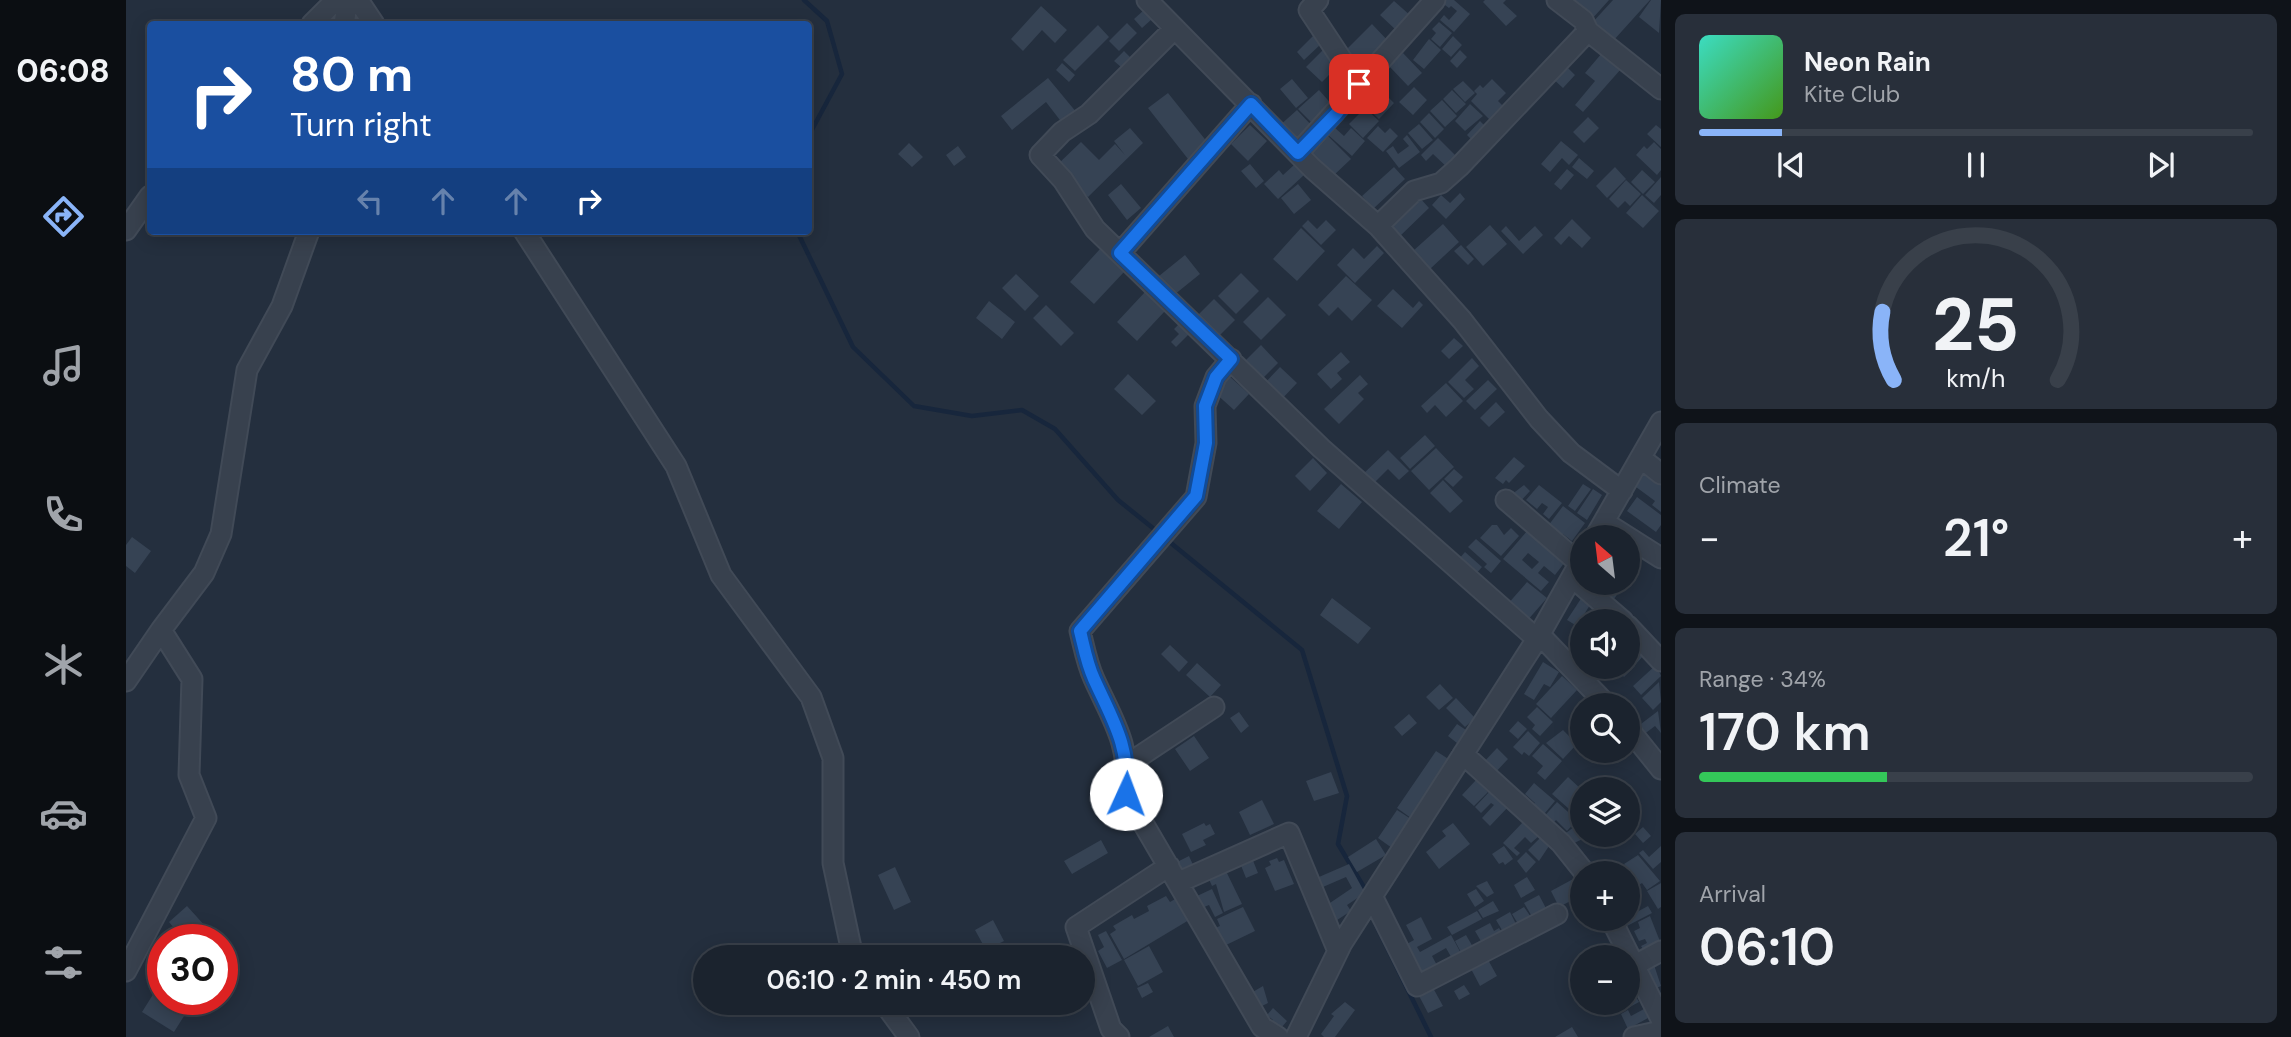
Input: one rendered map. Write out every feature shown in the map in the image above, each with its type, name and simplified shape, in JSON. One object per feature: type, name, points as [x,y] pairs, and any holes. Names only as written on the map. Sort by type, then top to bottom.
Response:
[{"type":"street","points":[[315,21],[336,0]]},
{"type":"street","points":[[344,21],[348,0]]},
{"type":"street","points":[[358,0],[372,21]]},
{"type":"street","points":[[1147,0],[1298,153],[1378,226],[1462,320],[1539,419],[1582,464],[1622,491]]},
{"type":"street","points":[[1318,0],[1309,10],[1359,84]]},
{"type":"street","points":[[1298,153],[1336,114],[1359,84],[1435,0]]},
{"type":"street","points":[[1557,0],[1583,20],[1588,31],[1661,89]]},
{"type":"street","points":[[1174,29],[1088,114],[1062,132],[1040,155],[1063,180],[1095,229],[1321,448],[1539,637],[1595,693]]},
{"type":"street","points":[[1378,226],[1415,191],[1441,183],[1459,167],[1588,31]]},
{"type":"street","points":[[1120,253],[1251,104]]},
{"type":"street","points":[[126,230],[147,200]]},
{"type":"street","points":[[126,681],[204,573],[221,534],[247,370],[282,306],[308,235]]},
{"type":"street","points":[[527,235],[676,466],[722,575],[811,697],[833,758],[834,863],[851,945]]},
{"type":"street","points":[[1231,359],[1216,377],[1205,406],[1206,443],[1196,496],[1080,631],[1093,677],[1114,716],[1128,764],[1126,794],[1262,1027],[1278,1037]]},
{"type":"street","points":[[1602,525],[1661,422]]},
{"type":"street","points":[[1642,459],[1661,474]]},
{"type":"street","points":[[1506,500],[1570,559]]},
{"type":"street","points":[[1640,549],[1661,558]]},
{"type":"street","points":[[1296,1037],[1338,951],[1539,637],[1570,581]]},
{"type":"street","points":[[1602,595],[1613,609]]},
{"type":"street","points":[[126,971],[206,818],[189,775],[191,679],[161,630]]},
{"type":"street","points":[[1640,639],[1661,661]]},
{"type":"street","points":[[1128,764],[1214,708]]},
{"type":"street","points":[[1640,743],[1661,769]]},
{"type":"street","points":[[1463,754],[1561,843],[1575,861]]},
{"type":"street","points":[[1119,1037],[1111,1029],[1076,927],[1174,874],[1289,833],[1338,951]]},
{"type":"street","points":[[1372,896],[1417,986],[1557,914]]},
{"type":"street","points":[[1640,962],[1661,951]]},
{"type":"street","points":[[1640,975],[1661,1018]]},
{"type":"street","points":[[893,1015],[909,1037]]},
{"type":"street","points":[[1634,1037],[1661,1031]]},
{"type":"building","points":[[1444,0],[1454,0],[1470,14],[1454,32],[1440,20],[1444,15],[1449,20],[1457,11],[1442,3]]},
{"type":"building","points":[[1506,0],[1503,3],[1517,16],[1506,26],[1483,2]]},
{"type":"building","points":[[1575,0],[1609,0],[1592,19]]},
{"type":"building","points":[[1613,0],[1650,0],[1613,41],[1592,23]]},
{"type":"building","points":[[1651,0],[1661,0],[1659,33],[1639,17]]},
{"type":"building","points":[[1394,1],[1411,16],[1397,31],[1380,15]]},
{"type":"building","points":[[1041,6],[1067,30],[1055,43],[1042,30],[1023,51],[1011,39]]},
{"type":"building","points":[[1144,10],[1152,19],[1142,28],[1134,19]]},
{"type":"building","points":[[1439,22],[1452,33],[1440,47],[1431,39],[1436,33],[1432,29]]},
{"type":"building","points":[[1127,23],[1137,33],[1119,51],[1109,41]]},
{"type":"building","points":[[1372,24],[1390,43],[1364,68],[1346,50]]},
{"type":"building","points":[[1098,25],[1109,37],[1075,71],[1063,60]]},
{"type":"building","points":[[1313,36],[1321,44],[1304,60],[1297,52]]},
{"type":"building","points":[[1453,36],[1462,45],[1451,57],[1442,49]]},
{"type":"building","points":[[1429,39],[1441,50],[1424,69],[1413,60]]},
{"type":"building","points":[[1327,46],[1342,62],[1322,82],[1306,67]]},
{"type":"building","points":[[1460,50],[1467,57],[1457,68],[1450,61]]},
{"type":"building","points":[[1124,51],[1130,57],[1121,67],[1114,61]]},
{"type":"building","points":[[1403,53],[1422,73],[1408,86],[1389,66]]},
{"type":"building","points":[[1602,53],[1621,69],[1583,112],[1575,105],[1595,81],[1585,73]]},
{"type":"building","points":[[1062,63],[1075,75],[1069,82],[1056,70]]},
{"type":"building","points":[[1564,64],[1575,75],[1563,88],[1551,77]]},
{"type":"building","points":[[1048,78],[1077,113],[1063,124],[1046,102],[1012,130],[1001,116]]},
{"type":"building","points":[[1292,79],[1308,98],[1296,108],[1280,89]]},
{"type":"building","points":[[1492,79],[1506,93],[1498,101],[1506,109],[1493,123],[1471,101],[1477,94],[1474,91],[1480,85],[1483,88]]},
{"type":"building","points":[[1463,81],[1475,93],[1465,102],[1453,89]]},
{"type":"building","points":[[1414,87],[1427,100],[1413,115],[1399,102]]},
{"type":"building","points":[[1380,89],[1394,103],[1379,119],[1364,105]]},
{"type":"building","points":[[1319,90],[1335,108],[1315,126],[1298,109]]},
{"type":"building","points":[[1452,90],[1466,104],[1456,113],[1443,99]]},
{"type":"building","points":[[1168,93],[1208,143],[1188,159],[1148,108]]},
{"type":"building","points":[[1442,100],[1457,116],[1445,127],[1430,111]]},
{"type":"building","points":[[1470,104],[1483,116],[1465,131],[1455,121]]},
{"type":"building","points":[[1365,108],[1379,121],[1363,138],[1349,124]]},
{"type":"building","points":[[1297,110],[1314,128],[1294,145],[1278,127]]},
{"type":"building","points":[[1429,113],[1444,129],[1435,138],[1420,122]]},
{"type":"building","points":[[1588,117],[1599,128],[1584,143],[1573,132]]},
{"type":"building","points":[[1480,121],[1489,130],[1476,144],[1467,135]]},
{"type":"building","points":[[1419,124],[1433,140],[1422,149],[1408,133]]},
{"type":"building","points":[[1250,125],[1267,141],[1248,161],[1231,144]]},
{"type":"building","points":[[1656,125],[1661,129],[1661,147],[1647,134]]},
{"type":"building","points":[[1378,126],[1385,133],[1390,128],[1398,136],[1383,152],[1367,138]]},
{"type":"building","points":[[1334,127],[1344,136],[1351,128],[1365,141],[1352,156],[1327,134]]},
{"type":"building","points":[[1130,128],[1143,143],[1088,197],[1057,165],[1081,142],[1099,160],[1115,144],[1125,155],[1114,141]]},
{"type":"building","points":[[1327,135],[1351,159],[1333,176],[1309,153]]},
{"type":"building","points":[[1407,135],[1420,152],[1399,168],[1386,151],[1393,146],[1398,154],[1409,146],[1403,139]]},
{"type":"building","points":[[1438,138],[1459,159],[1449,169],[1433,154],[1426,161],[1421,155]]},
{"type":"building","points":[[1561,141],[1578,155],[1569,165],[1562,158],[1550,172],[1541,164]]},
{"type":"building","points":[[1654,142],[1661,149],[1661,170],[1657,175],[1636,155],[1644,146],[1647,149]]},
{"type":"building","points":[[909,143],[923,157],[912,167],[898,154]]},
{"type":"building","points":[[958,146],[966,157],[954,166],[946,155]]},
{"type":"building","points":[[1579,158],[1594,171],[1587,179],[1572,167]]},
{"type":"building","points":[[1250,164],[1264,181],[1256,188],[1241,171]]},
{"type":"building","points":[[1294,165],[1304,175],[1278,199],[1264,184],[1279,170],[1283,175]]},
{"type":"building","points":[[1394,167],[1405,179],[1373,209],[1362,196]]},
{"type":"building","points":[[1615,167],[1626,179],[1607,198],[1596,186]]},
{"type":"building","points":[[1567,169],[1574,175],[1561,190],[1554,184]]},
{"type":"building","points":[[1642,170],[1655,182],[1643,194],[1631,182]]},
{"type":"building","points":[[1661,177],[1661,195],[1654,203],[1645,195]]},
{"type":"building","points":[[1626,180],[1641,194],[1630,206],[1625,201],[1618,208],[1609,199]]},
{"type":"building","points":[[1121,184],[1141,208],[1127,220],[1108,195]]},
{"type":"building","points":[[1298,184],[1311,200],[1294,214],[1281,198]]},
{"type":"building","points":[[1460,193],[1465,199],[1446,219],[1432,205],[1441,195],[1450,203]]},
{"type":"building","points":[[1642,195],[1659,211],[1643,228],[1626,213]]},
{"type":"building","points":[[1419,197],[1429,208],[1399,237],[1389,226]]},
{"type":"building","points":[[1572,219],[1591,238],[1582,248],[1569,236],[1561,245],[1554,238]]},
{"type":"building","points":[[1308,220],[1317,229],[1326,220],[1336,230],[1321,245],[1302,226]]},
{"type":"building","points":[[1443,224],[1459,242],[1430,269],[1413,251]]},
{"type":"building","points":[[1490,225],[1507,244],[1483,266],[1466,247]]},
{"type":"building","points":[[1506,226],[1519,241],[1535,226],[1543,235],[1523,254],[1501,231]]},
{"type":"building","points":[[1301,228],[1325,251],[1297,281],[1273,259]]},
{"type":"building","points":[[1461,245],[1474,259],[1468,265],[1454,251]]},
{"type":"building","points":[[1377,246],[1384,253],[1355,283],[1337,265],[1353,248],[1364,259]]},
{"type":"building","points":[[1100,249],[1124,272],[1094,304],[1070,282]]},
{"type":"building","points":[[1185,255],[1200,274],[1174,295],[1159,276]]},
{"type":"building","points":[[1241,273],[1259,291],[1236,314],[1218,296]]},
{"type":"building","points":[[1016,274],[1039,296],[1025,311],[1002,288]]},
{"type":"building","points":[[1346,276],[1372,300],[1352,321],[1338,307],[1329,316],[1318,305]]},
{"type":"building","points":[[1393,289],[1413,308],[1419,301],[1423,305],[1402,328],[1377,306]]},
{"type":"building","points":[[1145,292],[1165,311],[1137,341],[1117,322]]},
{"type":"building","points":[[1268,297],[1286,315],[1261,340],[1243,322]]},
{"type":"building","points":[[1214,299],[1235,320],[1219,336],[1198,315]]},
{"type":"building","points":[[989,301],[1015,322],[1002,339],[976,318]]},
{"type":"building","points":[[1046,305],[1074,333],[1061,346],[1033,318]]},
{"type":"building","points":[[1180,323],[1190,333],[1176,347],[1171,342],[1179,334],[1174,329]]},
{"type":"building","points":[[1454,338],[1463,346],[1449,359],[1441,351]]},
{"type":"building","points":[[1261,345],[1278,363],[1258,383],[1240,366]]},
{"type":"building","points":[[1341,352],[1350,362],[1337,373],[1342,379],[1331,389],[1317,374]]},
{"type":"building","points":[[1472,358],[1479,366],[1465,380],[1474,389],[1464,398],[1448,382]]},
{"type":"building","points":[[1280,367],[1297,383],[1279,402],[1263,385]]},
{"type":"building","points":[[1128,374],[1156,401],[1142,415],[1114,389]]},
{"type":"building","points":[[1228,375],[1249,394],[1234,410],[1213,391]]},
{"type":"building","points":[[1360,375],[1368,384],[1358,393],[1364,399],[1339,424],[1324,409]]},
{"type":"building","points":[[1488,380],[1497,389],[1475,410],[1466,401]]},
{"type":"building","points":[[1446,383],[1463,401],[1446,417],[1435,405],[1427,413],[1421,406]]},
{"type":"building","points":[[1496,402],[1505,412],[1489,427],[1480,418]]},
{"type":"building","points":[[1425,435],[1435,446],[1410,469],[1400,458]]},
{"type":"building","points":[[1436,448],[1454,467],[1429,490],[1411,471]]},
{"type":"building","points":[[1388,450],[1409,471],[1399,480],[1388,469],[1371,486],[1361,476]]},
{"type":"building","points":[[1514,457],[1525,466],[1509,483],[1506,480],[1503,484],[1495,478]]},
{"type":"building","points":[[1313,458],[1327,473],[1310,491],[1295,476]]},
{"type":"building","points":[[1648,468],[1661,480],[1661,512],[1652,505],[1655,501],[1636,487]]},
{"type":"building","points":[[1454,469],[1463,477],[1453,487],[1444,479]]},
{"type":"building","points":[[1443,480],[1463,501],[1450,513],[1430,493]]},
{"type":"building","points":[[1341,484],[1362,502],[1339,529],[1317,511]]},
{"type":"building","points":[[1583,484],[1591,489],[1575,511],[1568,506]]},
{"type":"building","points":[[1524,485],[1530,491],[1519,503],[1511,495]]},
{"type":"building","points":[[1539,485],[1562,503],[1549,519],[1543,514],[1548,507],[1542,503],[1537,509],[1526,500]]},
{"type":"building","points":[[1593,489],[1602,495],[1587,520],[1577,513]]},
{"type":"building","points":[[1637,497],[1661,515],[1661,525],[1656,532],[1627,511]]},
{"type":"building","points":[[1563,506],[1585,523],[1570,525],[1570,539],[1563,534],[1559,540],[1545,530]]},
{"type":"building","points":[[1492,525],[1497,525],[1504,535],[1511,528],[1519,536],[1501,556],[1480,538]]},
{"type":"building","points":[[1527,531],[1565,562],[1555,575],[1544,566],[1538,573],[1549,582],[1541,591],[1503,559]],"holes":[[[1528,553],[1539,562],[1532,569],[1522,560]]]},
{"type":"building","points":[[132,537],[151,551],[135,573],[126,566],[126,545]]},
{"type":"building","points":[[1476,539],[1501,561],[1491,573],[1484,567],[1487,564],[1468,547]]},
{"type":"building","points":[[1465,552],[1482,567],[1475,575],[1458,560]]},
{"type":"building","points":[[1527,582],[1547,598],[1526,622],[1507,605]]},
{"type":"building","points":[[1583,595],[1593,600],[1587,609],[1574,609]]},
{"type":"building","points":[[1600,595],[1617,595],[1612,602]]},
{"type":"building","points":[[1332,598],[1371,628],[1358,644],[1320,615]]},
{"type":"building","points":[[1170,645],[1188,662],[1179,672],[1161,654]]},
{"type":"building","points":[[1543,662],[1559,672],[1550,687],[1544,684],[1534,700],[1524,694]]},
{"type":"building","points":[[1197,663],[1221,685],[1210,697],[1186,675]]},
{"type":"building","points":[[1656,665],[1661,676],[1641,695],[1633,686]]},
{"type":"building","points":[[1562,676],[1577,690],[1570,693],[1570,698],[1551,718],[1536,704]]},
{"type":"building","points":[[1659,682],[1661,702],[1653,710],[1642,698]]},
{"type":"building","points":[[1440,684],[1453,698],[1439,710],[1426,697]]},
{"type":"building","points":[[1456,698],[1475,718],[1465,727],[1446,708]]},
{"type":"building","points":[[1537,707],[1553,722],[1540,736],[1532,729],[1535,725],[1527,717]]},
{"type":"building","points":[[1658,711],[1661,733],[1655,726],[1640,737],[1640,725]]},
{"type":"building","points":[[1239,712],[1249,726],[1241,733],[1230,718]]},
{"type":"building","points":[[1409,714],[1417,723],[1402,736],[1394,727]]},
{"type":"building","points":[[1518,721],[1527,729],[1518,739],[1509,731]]},
{"type":"building","points":[[1457,724],[1466,730],[1457,743],[1448,736]]},
{"type":"building","points":[[1563,730],[1570,737],[1570,752],[1563,759],[1546,743]]},
{"type":"building","points":[[1528,731],[1540,743],[1529,756],[1524,752],[1522,755],[1513,747]]},
{"type":"building","points":[[1194,736],[1209,758],[1190,771],[1175,749]]},
{"type":"building","points":[[1543,744],[1562,761],[1545,780],[1537,773],[1543,766],[1532,756]]},
{"type":"building","points":[[1497,748],[1508,759],[1493,775],[1482,764]]},
{"type":"building","points":[[1436,751],[1450,760],[1411,818],[1397,808]]},
{"type":"building","points":[[1331,772],[1339,793],[1314,801],[1306,781]]},
{"type":"building","points":[[1568,777],[1570,810],[1552,794]]},
{"type":"building","points":[[1476,780],[1488,792],[1474,806],[1462,795]]},
{"type":"building","points":[[1534,783],[1555,801],[1540,819],[1529,810],[1535,803],[1525,794]]},
{"type":"building","points":[[1491,790],[1509,806],[1490,826],[1482,818],[1494,805],[1491,803],[1481,813],[1475,807]]},
{"type":"building","points":[[1262,800],[1274,824],[1250,835],[1239,812]]},
{"type":"building","points":[[1557,802],[1570,814],[1570,828],[1567,831],[1556,820],[1549,828],[1541,820]]},
{"type":"building","points":[[1397,810],[1411,819],[1392,848],[1378,838]]},
{"type":"building","points":[[1524,821],[1539,836],[1531,843],[1525,837],[1514,848],[1520,853],[1517,856],[1503,843]]},
{"type":"building","points":[[1204,823],[1206,826],[1210,824],[1215,834],[1203,840],[1206,845],[1191,852],[1182,834]]},
{"type":"building","points":[[1453,823],[1470,844],[1439,869],[1426,852],[1446,836],[1442,831]]},
{"type":"building","points":[[1643,827],[1651,836],[1643,843],[1640,840],[1640,830]]},
{"type":"building","points":[[1570,830],[1570,845],[1563,835]]},
{"type":"building","points":[[1540,838],[1549,846],[1539,861],[1528,850]]},
{"type":"building","points":[[1376,839],[1386,855],[1357,872],[1348,857]]},
{"type":"building","points":[[1101,840],[1108,853],[1072,874],[1064,861]]},
{"type":"building","points":[[1504,846],[1513,859],[1505,865],[1503,862],[1499,864],[1492,854]]},
{"type":"building","points":[[1661,846],[1661,862],[1653,869],[1639,853],[1643,850],[1649,857]]},
{"type":"building","points":[[1526,852],[1536,862],[1526,873],[1517,861]]},
{"type":"building","points":[[1638,855],[1660,881],[1647,890],[1642,883],[1640,884],[1640,861],[1629,861]]},
{"type":"building","points":[[1189,856],[1194,867],[1182,873],[1177,862]]},
{"type":"building","points":[[1252,858],[1258,873],[1246,878],[1240,863]]},
{"type":"building","points":[[1277,858],[1279,862],[1284,860],[1294,884],[1275,891],[1265,868],[1271,865],[1269,861]]},
{"type":"building","points":[[1349,864],[1365,893],[1347,905],[1351,911],[1334,922],[1324,907],[1352,888],[1346,877],[1316,890],[1312,880]]},
{"type":"building","points":[[895,867],[911,902],[894,910],[878,875]]},
{"type":"building","points":[[1225,869],[1242,904],[1224,912],[1216,884],[1212,886],[1208,877]]},
{"type":"building","points":[[1527,877],[1535,890],[1521,898],[1514,885]]},
{"type":"building","points":[[1487,881],[1494,893],[1487,897],[1476,886]]},
{"type":"building","points":[[1570,881],[1570,901],[1559,907],[1551,891]]},
{"type":"building","points":[[1661,883],[1661,907],[1658,909],[1647,891]]},
{"type":"building","points":[[1212,889],[1223,913],[1215,917],[1209,905],[1202,908],[1197,896]]},
{"type":"building","points":[[1476,889],[1484,901],[1475,907],[1467,894]]},
{"type":"building","points":[[1539,895],[1548,912],[1534,920],[1524,903]]},
{"type":"building","points":[[1166,896],[1170,902],[1177,898],[1189,920],[1124,959],[1110,934],[1116,930],[1113,926],[1132,915],[1134,919],[1149,911],[1147,906]]},
{"type":"building","points":[[1493,901],[1499,911],[1483,918],[1478,910]]},
{"type":"building","points":[[187,906],[203,924],[171,924],[169,922]]},
{"type":"building","points":[[1648,906],[1652,913],[1640,919],[1640,910]]},
{"type":"building","points":[[1243,907],[1255,931],[1224,946],[1215,928],[1220,926],[1217,919]]},
{"type":"building","points":[[1524,907],[1533,920],[1520,927],[1512,914]]},
{"type":"building","points":[[1477,911],[1482,919],[1452,935],[1447,927]]},
{"type":"building","points":[[1510,912],[1518,928],[1505,935],[1496,920]]},
{"type":"building","points":[[1650,916],[1661,944],[1645,952],[1641,946],[1647,943],[1645,939],[1639,941],[1634,931],[1640,931],[1640,921]]},
{"type":"building","points":[[1421,917],[1432,939],[1417,947],[1420,952],[1451,935],[1463,957],[1454,962],[1446,948],[1432,956],[1439,969],[1423,978],[1405,945],[1414,940],[1406,925]]},
{"type":"building","points":[[993,920],[1004,941],[996,945],[983,945],[975,930]]},
{"type":"building","points":[[1490,923],[1494,931],[1499,928],[1504,936],[1464,958],[1455,941],[1466,935],[1473,947],[1482,943],[1475,931]]},
{"type":"building","points":[[1106,931],[1122,960],[1107,968],[1098,951],[1104,947],[1098,935]]},
{"type":"building","points":[[1149,946],[1163,972],[1138,986],[1124,960]]},
{"type":"building","points":[[1487,958],[1497,976],[1480,986],[1470,967]]},
{"type":"building","points":[[1653,962],[1661,986],[1652,990],[1641,968]]},
{"type":"building","points":[[1148,983],[1153,992],[1142,998],[1137,988]]},
{"type":"building","points":[[1464,985],[1470,994],[1459,1000],[1454,991]]},
{"type":"building","points":[[1263,986],[1268,1003],[1258,1008],[1251,993]]},
{"type":"building","points":[[1432,986],[1443,1006],[1428,1013],[1418,994]]},
{"type":"building","points":[[1345,1002],[1355,1010],[1335,1037],[1324,1037],[1321,1034],[1334,1016],[1331,1014]]},
{"type":"building","points":[[147,1004],[147,1015],[185,1015],[174,1032],[142,1012]]},
{"type":"building","points":[[1273,1008],[1287,1021],[1276,1034],[1267,1027],[1273,1020],[1267,1015]]},
{"type":"building","points":[[1644,1009],[1648,1018],[1628,1029],[1621,1015],[1640,1015],[1640,1011]]},
{"type":"building","points":[[1168,1026],[1174,1037],[1149,1037]]},
{"type":"building","points":[[1572,1027],[1578,1037],[1555,1037]]},
{"type":"waterway","points":[[804,0],[827,21],[842,74],[812,130]]},
{"type":"waterway","points":[[799,235],[853,347],[914,406],[972,416],[1022,410],[1055,429],[1118,500],[1159,533]]},
{"type":"waterway","points":[[1166,539],[1302,650],[1347,796],[1338,844],[1365,889]]},
{"type":"waterway","points":[[1376,925],[1431,1037]]},
{"type":"route","points":[[1126,794],[1128,764],[1114,716],[1093,677],[1080,631],[1196,496],[1206,443],[1205,406],[1216,377],[1231,359],[1120,253],[1251,104],[1298,153],[1336,114],[1359,84]]}]
